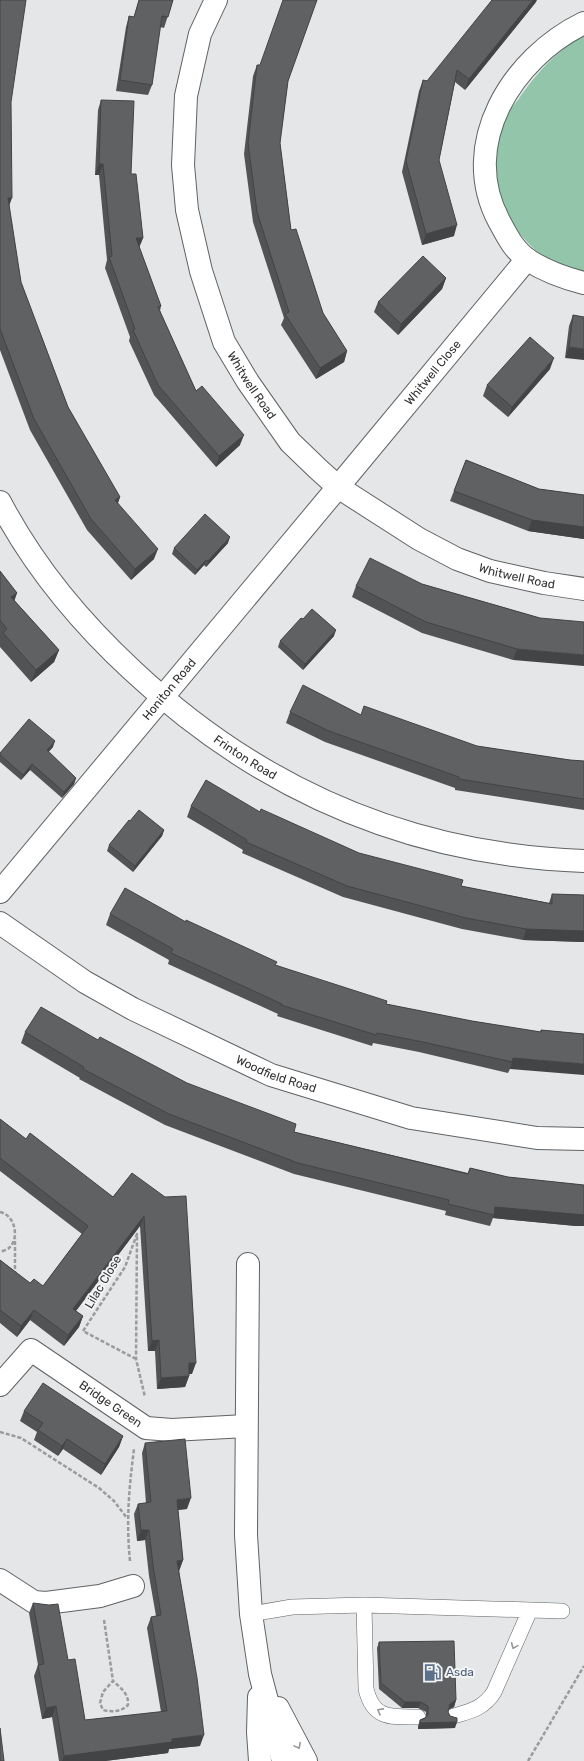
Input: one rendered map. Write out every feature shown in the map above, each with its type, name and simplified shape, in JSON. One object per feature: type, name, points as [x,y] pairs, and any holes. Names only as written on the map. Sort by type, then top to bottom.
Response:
[{"type":"street","name":"Whitwell Road","points":[[216,0],[200,34],[186,96],[183,165],[184,180],[187,210],[201,271],[224,342],[248,382],[290,442],[338,487],[419,539],[457,559],[490,570],[544,583],[584,588]]},
{"type":"street","points":[[584,23],[565,32],[542,49],[518,77],[497,110],[488,135],[484,177],[493,210],[510,243],[527,259],[564,278],[584,283]]},
{"type":"street","name":"Whitwell Close","points":[[338,487],[527,259]]},
{"type":"street","name":"Honiton Road","points":[[0,892],[338,487]]},
{"type":"street","name":"Frinton Road","points":[[0,502],[41,569],[77,615],[112,652],[162,698],[238,755],[277,778],[329,804],[377,824],[436,842],[497,854],[584,861]]},
{"type":"street","name":"Woodfield Road","points":[[0,923],[85,982],[133,1009],[271,1075],[411,1118],[537,1138],[584,1139]]},
{"type":"street","points":[[248,1264],[246,1535],[251,1614],[260,1674],[283,1761]]},
{"type":"street","name":"Bridge Green","points":[[0,1385],[31,1350],[146,1428],[246,1426]]},
{"type":"street","points":[[0,1580],[34,1602],[100,1596],[133,1586]]},
{"type":"street","points":[[260,1674],[258,1732],[260,1761]]},
{"type":"street","points":[[260,1674],[306,1761]]},
{"type":"lane","points":[[251,1614],[292,1608],[364,1605],[562,1611]]},
{"type":"lane","points":[[364,1605],[366,1689],[369,1702],[374,1709],[384,1714],[398,1717],[418,1717]]},
{"type":"lane","points":[[454,1716],[473,1711],[489,1700],[494,1692],[530,1610]]},
{"type":"path","points":[[0,1212],[4,1213],[13,1222],[15,1236],[15,1280]]},
{"type":"path","name":"Lilac Close","points":[[136,1359],[84,1331],[125,1267],[137,1234],[136,1359],[153,1429]]},
{"type":"path","points":[[0,1252],[9,1248],[15,1236]]},
{"type":"path","points":[[133,1586],[127,1534],[127,1518],[128,1494],[134,1446],[153,1429]]},
{"type":"path","points":[[0,1432],[20,1438],[99,1488],[114,1501],[127,1518]]},
{"type":"path","points":[[100,1596],[113,1681],[129,1698],[128,1705],[124,1709],[112,1712],[103,1710],[100,1703],[104,1692],[113,1681]]},
{"type":"path","points":[[528,1761],[584,1666]]},
{"type":"green space","points":[[584,35],[584,272],[560,265],[547,259],[531,246],[518,232],[508,215],[501,197],[497,178],[496,158],[498,139],[504,120],[510,110],[547,64],[555,56]]},
{"type":"building","points":[[0,0],[26,0],[11,102],[12,198],[8,198],[21,282],[68,407],[120,497],[115,500],[158,549],[135,569],[91,519],[34,419],[0,329]]},
{"type":"building","points":[[139,0],[173,0],[168,17],[162,16],[152,85],[120,80],[129,16],[134,17]]},
{"type":"building","points":[[283,0],[317,0],[288,81],[280,143],[291,230],[296,229],[323,313],[347,351],[320,368],[285,314],[289,312],[257,212],[248,143],[257,65],[260,65]]},
{"type":"building","points":[[492,0],[533,0],[469,79],[457,70],[439,160],[457,225],[426,234],[406,161],[423,80],[427,81]]},
{"type":"building","points":[[101,100],[134,101],[131,174],[136,174],[143,238],[136,238],[161,306],[158,307],[196,391],[202,386],[244,435],[219,456],[158,385],[133,330],[135,329],[109,257],[112,256],[103,164],[99,164]]},
{"type":"building","points":[[423,256],[446,278],[401,324],[378,302]]},
{"type":"building","points":[[573,315],[584,317],[584,349],[569,347]]},
{"type":"building","points":[[530,337],[554,358],[512,407],[487,385]]},
{"type":"building","points":[[466,460],[539,489],[584,495],[584,527],[532,520],[454,491]]},
{"type":"building","points":[[205,514],[230,537],[208,561],[206,560],[197,570],[174,548]]},
{"type":"building","points":[[370,558],[422,584],[540,618],[584,622],[584,655],[517,649],[426,622],[356,586]]},
{"type":"building","points":[[0,571],[17,593],[11,597],[59,650],[36,670],[3,633],[7,629],[0,620]]},
{"type":"building","points":[[312,609],[336,630],[305,664],[280,641],[301,618],[303,619]]},
{"type":"building","points":[[303,685],[361,715],[364,706],[477,746],[584,761],[584,799],[459,779],[459,777],[329,731],[290,712]]},
{"type":"building","points":[[29,719],[55,741],[47,750],[76,778],[64,792],[32,764],[23,775],[0,755],[0,753]]},
{"type":"building","points":[[206,780],[260,812],[261,809],[359,853],[463,880],[461,886],[552,904],[552,894],[584,895],[584,931],[526,929],[466,918],[347,886],[246,842],[247,840],[191,806]]},
{"type":"building","points":[[139,810],[164,830],[135,866],[109,845]]},
{"type":"building","points":[[125,888],[186,922],[186,920],[277,962],[275,965],[387,1001],[386,1004],[472,1021],[541,1032],[541,1030],[584,1034],[584,1064],[513,1058],[512,1062],[423,1042],[377,1033],[376,1035],[281,1005],[282,1004],[171,953],[173,949],[110,914]]},
{"type":"building","points":[[41,1007],[98,1040],[100,1037],[187,1083],[296,1124],[294,1132],[468,1174],[470,1168],[508,1177],[584,1185],[584,1215],[495,1207],[494,1215],[448,1204],[449,1200],[298,1163],[169,1114],[83,1069],[84,1067],[25,1032]]},
{"type":"building","points":[[0,1119],[26,1139],[30,1133],[113,1197],[132,1173],[165,1197],[186,1196],[196,1363],[189,1363],[189,1376],[161,1378],[159,1340],[152,1341],[144,1216],[73,1309],[83,1316],[68,1335],[34,1310],[21,1326],[0,1310],[0,1260],[30,1283],[34,1279],[43,1286],[88,1226],[0,1158]]},
{"type":"building","points":[[43,1383],[123,1436],[105,1464],[67,1439],[62,1446],[38,1430],[43,1423],[24,1411]]},
{"type":"building","points":[[185,1439],[191,1498],[177,1500],[183,1560],[177,1561],[197,1678],[204,1735],[172,1739],[172,1742],[64,1756],[56,1706],[46,1708],[38,1665],[44,1664],[33,1603],[49,1605],[58,1604],[68,1660],[75,1659],[85,1720],[167,1711],[151,1617],[161,1615],[149,1530],[141,1530],[138,1504],[151,1502],[145,1443]]},
{"type":"building","points":[[454,1641],[456,1700],[450,1704],[448,1712],[450,1716],[457,1718],[457,1722],[420,1723],[420,1720],[428,1715],[428,1706],[421,1702],[405,1702],[381,1683],[379,1642]]},
{"type":"building","points":[[0,1728],[4,1761],[0,1761]]},
{"type":"place","name":"Asda","points":[[433,1672]]}]
